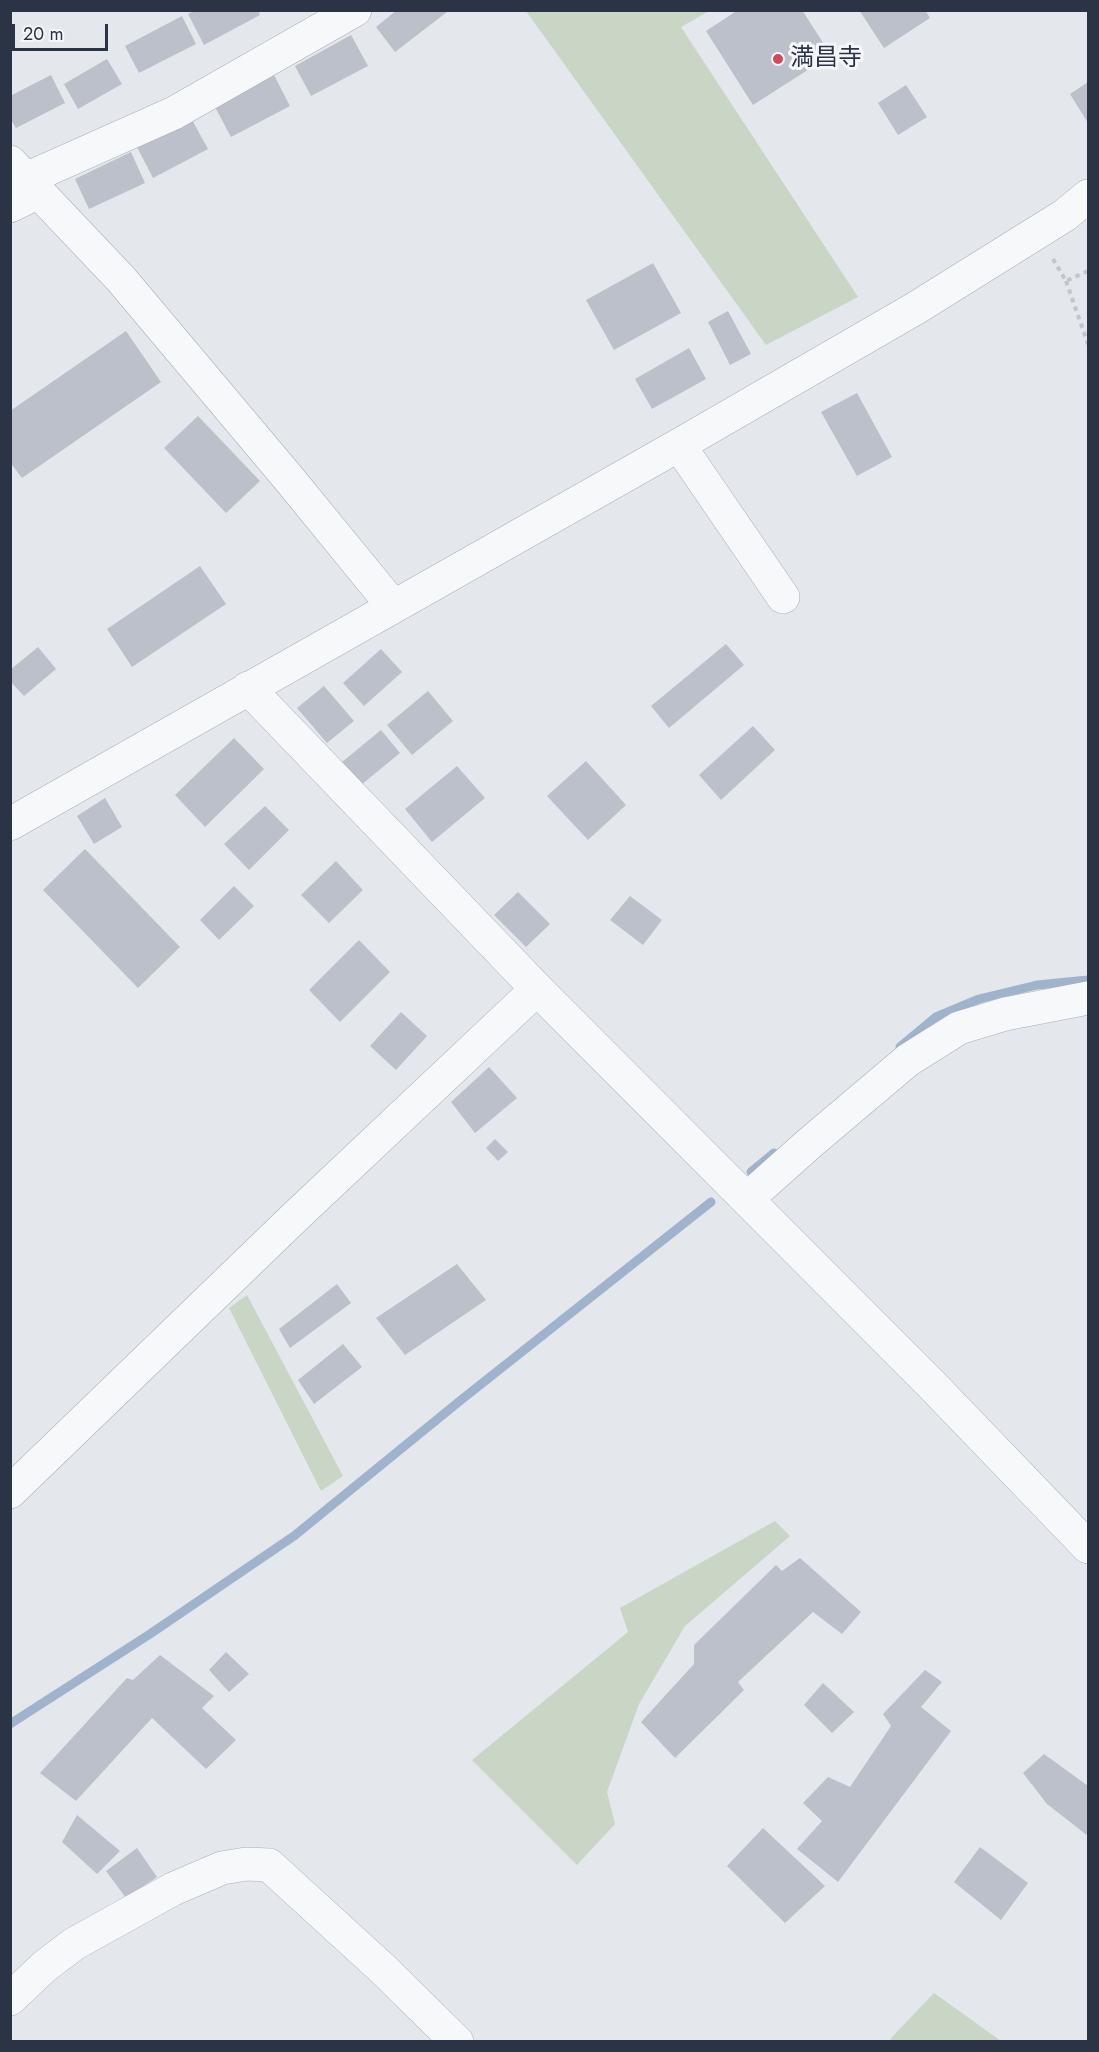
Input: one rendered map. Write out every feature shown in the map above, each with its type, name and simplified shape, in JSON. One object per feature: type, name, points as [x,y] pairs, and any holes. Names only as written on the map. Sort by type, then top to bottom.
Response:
[{"type":"street","points":[[355,10],[174,113],[21,185],[121,279],[393,606]]},
{"type":"street","points":[[10,824],[916,308],[1065,215],[1089,196]]},
{"type":"street","points":[[679,445],[783,597]]},
{"type":"street","points":[[248,688],[537,989],[1089,1547]]},
{"type":"street","points":[[10,1492],[313,1200],[537,989]]},
{"type":"street","points":[[747,1199],[908,1060],[959,1028],[1005,1014],[1089,998]]},
{"type":"street","points":[[10,1999],[45,1966],[74,1944],[173,1888],[222,1868],[246,1864],[269,1865],[368,1954],[457,2042]]},
{"type":"path","points":[[1038,232],[1066,281],[1089,344]]},
{"type":"path","points":[[1066,281],[1089,271]]},
{"type":"green space","points":[[526,11],[709,11],[681,27],[858,297],[766,345]]},
{"type":"green space","points":[[247,1295],[343,1476],[321,1491],[229,1308]]},
{"type":"green space","points":[[775,1521],[790,1536],[685,1626],[639,1704],[607,1792],[615,1824],[577,1865],[472,1760],[628,1632],[620,1608]]},
{"type":"green space","points":[[934,1993],[1001,2041],[890,2041]]},
{"type":"building","points":[[196,10],[258,10],[260,15],[204,45],[188,14]]},
{"type":"building","points":[[397,10],[445,10],[447,12],[395,52],[376,27]]},
{"type":"building","points":[[738,10],[802,10],[831,55],[753,105],[706,31]]},
{"type":"building","points":[[859,10],[925,10],[930,18],[884,48]]},
{"type":"building","points":[[182,16],[196,44],[139,73],[125,46]]},
{"type":"building","points":[[351,35],[368,66],[311,96],[295,66]]},
{"type":"building","points":[[107,59],[122,84],[78,109],[64,84]]},
{"type":"building","points":[[51,75],[65,103],[16,128],[10,118],[10,96]]},
{"type":"building","points":[[274,75],[290,106],[231,137],[215,107]]},
{"type":"building","points":[[1088,82],[1088,123],[1070,94]]},
{"type":"building","points":[[906,85],[927,117],[898,135],[878,103]]},
{"type":"building","points":[[191,118],[208,149],[153,178],[137,147]]},
{"type":"building","points":[[131,152],[145,183],[89,209],[75,179]]},
{"type":"building","points":[[653,263],[681,313],[614,350],[586,300]]},
{"type":"building","points":[[728,311],[751,354],[730,365],[708,322]]},
{"type":"building","points":[[126,331],[161,382],[22,478],[10,462],[10,411]]},
{"type":"building","points":[[689,348],[706,379],[652,409],[635,379]]},
{"type":"building","points":[[857,393],[892,457],[857,476],[821,412]]},
{"type":"building","points":[[198,416],[260,481],[226,513],[164,448]]},
{"type":"building","points":[[200,566],[226,604],[132,667],[107,629]]},
{"type":"building","points":[[726,644],[744,665],[669,728],[651,706]]},
{"type":"building","points":[[38,647],[56,669],[24,696],[10,681],[10,670]]},
{"type":"building","points":[[381,649],[402,672],[364,706],[343,683]]},
{"type":"building","points":[[324,686],[354,721],[327,743],[297,708]]},
{"type":"building","points":[[428,691],[453,721],[412,755],[387,725]]},
{"type":"building","points":[[753,726],[775,750],[721,800],[699,775]]},
{"type":"building","points":[[381,730],[400,753],[361,785],[342,762]]},
{"type":"building","points":[[234,738],[264,769],[205,827],[175,795]]},
{"type":"building","points":[[586,761],[626,805],[588,840],[547,796]]},
{"type":"building","points":[[457,766],[485,798],[432,842],[405,809]]},
{"type":"building","points":[[105,798],[122,827],[94,844],[77,816]]},
{"type":"building","points":[[265,806],[289,830],[249,870],[224,844]]},
{"type":"building","points":[[85,849],[180,947],[138,988],[43,890]]},
{"type":"building","points":[[336,861],[363,890],[329,923],[301,895]]},
{"type":"building","points":[[234,886],[254,906],[219,940],[200,920]]},
{"type":"building","points":[[518,892],[550,924],[526,947],[494,915]]},
{"type":"building","points":[[630,896],[662,920],[643,945],[610,920]]},
{"type":"building","points":[[359,940],[390,972],[340,1022],[309,990]]},
{"type":"building","points":[[401,1012],[427,1036],[396,1070],[370,1046]]},
{"type":"building","points":[[489,1067],[517,1098],[475,1133],[451,1102]]},
{"type":"building","points":[[495,1139],[508,1152],[498,1161],[486,1148]]},
{"type":"building","points":[[457,1264],[486,1300],[405,1355],[376,1318]]},
{"type":"building","points":[[337,1284],[351,1303],[290,1348],[279,1329]]},
{"type":"building","points":[[343,1344],[362,1367],[314,1404],[298,1380]]},
{"type":"building","points":[[800,1558],[861,1612],[842,1634],[813,1612],[738,1682],[744,1690],[675,1758],[641,1722],[694,1664],[694,1645],[776,1565],[782,1571]]},
{"type":"building","points":[[226,1652],[249,1674],[229,1692],[209,1670]]},
{"type":"building","points":[[160,1655],[214,1696],[202,1708],[236,1740],[206,1769],[152,1718],[76,1801],[40,1773],[127,1678],[133,1680]]},
{"type":"building","points":[[925,1670],[942,1682],[921,1707],[951,1731],[838,1882],[797,1849],[822,1821],[803,1803],[828,1777],[850,1787],[891,1726],[883,1714]]},
{"type":"building","points":[[823,1683],[854,1712],[832,1733],[804,1705]]},
{"type":"building","points":[[1044,1754],[1088,1786],[1088,1836],[1047,1804],[1023,1773]]},
{"type":"building","points":[[77,1815],[120,1851],[97,1874],[62,1842]]},
{"type":"building","points":[[763,1828],[825,1886],[785,1923],[727,1866]]},
{"type":"building","points":[[980,1847],[1028,1883],[1001,1920],[954,1882]]},
{"type":"building","points":[[137,1848],[157,1877],[126,1898],[106,1871]]},
{"type":"waterway","points":[[900,1047],[936,1017],[979,999],[1037,985],[1088,980]]},
{"type":"waterway","points":[[751,1172],[774,1153]]},
{"type":"waterway","points":[[10,1724],[150,1634],[294,1536],[711,1202]]},
{"type":"place","name":"満昌寺","points":[[778,59]]}]
